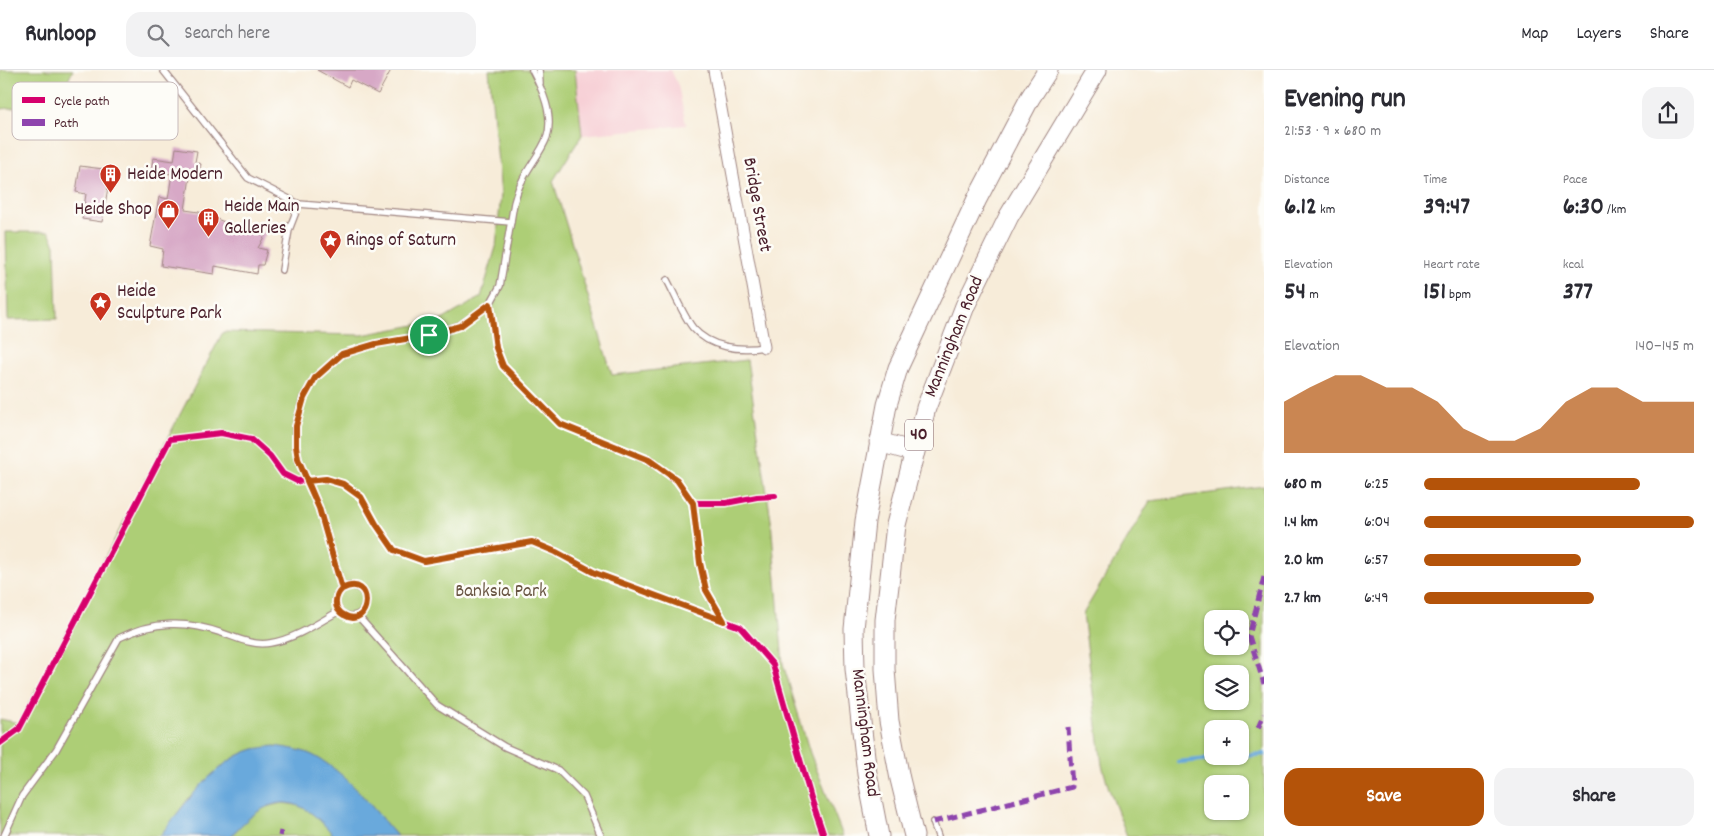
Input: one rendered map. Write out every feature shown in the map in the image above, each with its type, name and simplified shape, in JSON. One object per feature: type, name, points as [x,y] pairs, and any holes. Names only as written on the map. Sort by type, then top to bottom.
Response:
[{"type":"highway","name":"Manningham Road","points":[[879,836],[867,774],[855,669],[854,629],[865,521],[887,405],[898,368],[977,199],[1030,98],[1048,70]]},
{"type":"highway","name":"Manningham Road","points":[[914,836],[900,779],[889,721],[885,668],[885,620],[896,525],[935,382],[969,298],[1009,216],[1097,70]]},
{"type":"highway","points":[[879,442],[915,452]]},
{"type":"street","name":"Bridge Street","points":[[714,70],[764,347]]},
{"type":"lane","points":[[162,70],[171,82]]},
{"type":"lane","points":[[342,589],[319,508],[298,459],[296,426],[304,398],[315,378],[342,354],[376,344],[429,335],[460,326],[490,304],[500,286],[514,203],[522,180],[547,135],[549,125],[548,113],[540,85],[532,70]]},
{"type":"lane","points":[[539,70],[540,85]]},
{"type":"lane","points":[[178,90],[248,178],[299,204],[511,222]]},
{"type":"lane","points":[[282,270],[288,230],[299,204]]},
{"type":"lane","points":[[667,280],[692,327],[705,339],[735,349],[764,347]]},
{"type":"lane","points":[[352,586],[357,587],[364,593],[367,604],[362,613],[358,616],[348,617],[339,612],[336,597],[342,589],[352,586]]},
{"type":"lane","points":[[4,836],[22,796],[56,750],[119,638],[137,630],[160,624],[191,624],[247,642],[269,643],[296,635],[339,612]]},
{"type":"lane","points":[[358,616],[437,705],[505,747],[558,770],[584,796],[601,836]]},
{"type":"lane","points":[[933,822],[938,836]]},
{"type":"shaded area","points":[[575,70],[671,70],[678,85],[686,125],[582,135]]},
{"type":"green space","points":[[0,70],[73,70],[67,82],[12,82],[12,108],[0,109]]},
{"type":"green space","name":"Banksia Park","points":[[489,70],[575,70],[582,135],[553,181],[612,375],[747,360],[771,520],[783,664],[810,753],[843,836],[397,836],[345,778],[255,749],[237,756],[216,771],[189,798],[160,836],[0,836],[0,719],[19,723],[223,332],[362,335],[442,320],[481,297],[496,247],[501,194]]},
{"type":"green space","points":[[6,232],[49,232],[55,245],[57,319],[8,320]]},
{"type":"green space","points":[[1264,486],[1264,836],[1127,836],[1102,765],[1083,614],[1150,501]]},
{"type":"green space","points":[[282,803],[303,806],[320,819],[334,836],[231,836],[244,821],[261,808]]},
{"type":"water","points":[[274,746],[308,753],[330,765],[351,783],[397,836],[334,836],[321,821],[308,811],[295,805],[283,803],[271,805],[258,812],[231,836],[160,836],[179,811],[213,773],[240,755],[254,749]]},
{"type":"building","points":[[317,70],[391,70],[378,94],[351,80],[348,87]]},
{"type":"building","name":"Heide Main Galleries","points":[[176,148],[197,151],[195,162],[201,164],[198,178],[190,177],[185,210],[199,212],[232,225],[266,233],[258,248],[267,250],[263,265],[258,265],[257,274],[215,266],[214,274],[161,266],[163,249],[150,246],[159,197],[168,199],[172,174],[151,171],[153,158],[174,161]]},
{"type":"building","name":"Heide Modern","points":[[80,166],[111,170],[102,222],[82,219],[86,194],[76,192]]},
{"type":"waterway","points":[[1178,762],[1264,754]]},
{"type":"marked path","points":[[1264,577],[1249,636],[1264,684]]},
{"type":"marked path","points":[[1258,728],[1264,714]]},
{"type":"marked path","points":[[933,822],[1072,787],[1068,727]]},
{"type":"marked path","points":[[280,836],[281,831]]},
{"type":"cycle path","points":[[490,304],[496,348],[503,366],[560,424],[649,460],[677,481],[693,503],[700,563],[706,590],[723,621]]},
{"type":"cycle path","points":[[0,743],[19,729],[170,439],[221,433],[251,439],[270,456],[283,474],[297,481],[325,479],[343,484],[361,497],[376,524],[394,550],[424,561],[531,542],[556,552],[595,573],[740,627],[773,665],[811,798],[824,836]]},
{"type":"cycle path","points":[[693,503],[726,503],[757,497],[775,496]]},
{"type":"place","name":"Heide Modern","points":[[111,194]]},
{"type":"place","name":"Heide Shop","points":[[168,229]]},
{"type":"place","name":"Heide Main Galleries","points":[[208,237]]},
{"type":"place","name":"Rings of Saturn","points":[[330,260]]},
{"type":"place","name":"Heide Sculpture Park","points":[[101,322]]},
{"type":"route","points":[[429,335],[376,344],[342,354],[315,378],[304,398],[296,426],[298,459],[307,481],[319,508],[342,589],[336,597],[339,612],[348,617],[358,616],[367,604],[366,598],[364,593],[357,587],[352,586],[342,589],[329,543],[319,508],[307,481],[326,479],[343,484],[361,497],[376,524],[394,550],[424,561],[532,542],[556,552],[595,573],[724,621],[706,590],[700,563],[693,503],[677,480],[649,460],[560,424],[503,366],[496,348],[490,304],[460,326],[429,335]]}]
